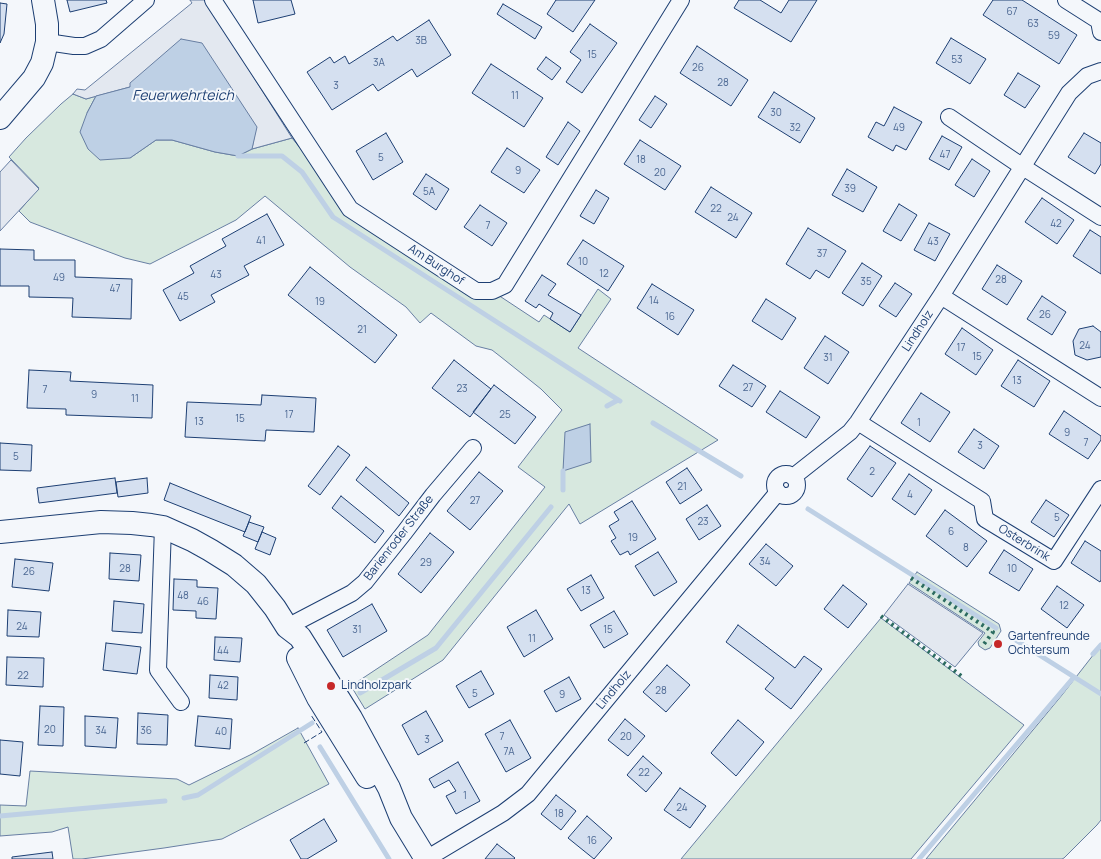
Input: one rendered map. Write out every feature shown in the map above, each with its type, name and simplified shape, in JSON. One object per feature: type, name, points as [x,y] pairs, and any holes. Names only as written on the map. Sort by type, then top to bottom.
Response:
[{"type":"main road","points":[[0,118],[34,78],[42,63],[47,42],[47,24],[43,0]]},
{"type":"main road","points":[[0,532],[101,522],[132,522],[163,527],[204,547],[234,565],[256,584],[275,608],[287,627],[291,644],[318,698],[378,794],[401,818],[426,859]]},
{"type":"street","points":[[47,42],[85,46],[101,40],[146,0]]},
{"type":"street","name":"Am Burghof","points":[[213,0],[350,209],[476,292],[492,291],[505,285],[681,0]]},
{"type":"street","points":[[1066,0],[1099,21],[1101,32]]},
{"type":"street","name":"Lindholz","points":[[426,859],[503,812],[528,794],[778,492],[785,496],[793,494],[797,484],[793,478],[850,432],[941,296],[1070,93],[1087,76],[1101,71]]},
{"type":"street","points":[[949,117],[1023,167],[1101,216]]},
{"type":"street","points":[[941,296],[1101,398]]},
{"type":"street","name":"Osterbrink","points":[[858,422],[982,501],[985,519],[1054,561],[1101,489]]},
{"type":"street","name":"Barienroder Straße","points":[[287,627],[352,593],[365,582],[432,495],[472,448]]},
{"type":"street","points":[[163,527],[158,670],[181,702]]},
{"type":"shaded area","points":[[190,0],[205,0],[292,138],[252,149],[256,127],[130,87],[86,99],[73,94],[77,89],[85,90],[192,3]]},
{"type":"shaded area","points":[[73,94],[86,99],[96,96],[87,113],[130,158],[156,140],[172,140],[215,152],[238,156],[252,149],[292,138],[350,209],[492,291],[539,322],[544,315],[570,332],[598,289],[611,299],[578,348],[718,440],[580,524],[569,504],[443,660],[365,709],[351,686],[428,635],[545,487],[518,467],[562,410],[541,389],[492,350],[476,346],[431,313],[420,323],[406,307],[350,267],[265,196],[236,220],[150,264],[125,258],[30,222],[19,211],[39,188],[9,157],[26,138]]},
{"type":"shaded area","points":[[11,160],[39,189],[0,231],[0,172]]},
{"type":"shaded area","points":[[917,572],[999,624],[1001,631],[990,648],[985,650],[979,646],[978,642],[985,633],[909,583]]},
{"type":"shaded area","points":[[908,584],[983,633],[955,667],[884,615]]},
{"type":"shaded area","points":[[881,618],[1024,725],[911,859],[681,859]]},
{"type":"shaded area","points":[[1101,645],[1101,820],[1097,825],[1062,859],[926,859],[1062,695]]},
{"type":"shaded area","points":[[298,728],[329,784],[222,839],[73,859],[68,827],[52,832],[0,836],[0,805],[26,806],[30,771],[177,779],[189,785],[252,754]]},
{"type":"water","name":"Feuerwehrteich","points":[[181,39],[202,43],[257,127],[252,149],[238,156],[215,152],[172,140],[156,140],[130,158],[100,160],[88,149],[80,132],[96,96],[130,87],[130,83]]},
{"type":"water","points":[[590,424],[591,462],[563,471],[565,432]]},
{"type":"building","points":[[67,0],[106,0],[107,3],[70,12]]},
{"type":"building","points":[[253,0],[291,0],[295,14],[258,23]]},
{"type":"building","points":[[556,0],[595,0],[573,32],[547,14]]},
{"type":"building","points":[[739,0],[760,0],[781,13],[789,0],[817,0],[791,42],[734,8]]},
{"type":"building","points":[[993,0],[1022,0],[1077,35],[1059,64],[983,15]]},
{"type":"building","points":[[0,3],[7,4],[4,34],[0,43]]},
{"type":"building","points":[[503,4],[542,27],[535,39],[497,14]]},
{"type":"building","points":[[429,20],[451,55],[417,77],[412,69],[378,91],[373,84],[332,110],[307,72],[330,57],[334,63],[345,56],[349,64],[393,36],[397,41]]},
{"type":"building","points":[[590,24],[617,43],[582,93],[566,82],[581,60],[570,52]]},
{"type":"building","points":[[951,38],[986,59],[970,84],[936,63]]},
{"type":"building","points":[[697,46],[748,80],[731,106],[680,73]]},
{"type":"building","points":[[546,57],[561,68],[552,80],[537,69]]},
{"type":"building","points":[[491,64],[543,98],[524,127],[472,93]]},
{"type":"building","points":[[1018,73],[1040,86],[1025,108],[1004,95]]},
{"type":"building","points":[[774,92],[815,118],[800,143],[758,117]]},
{"type":"building","points":[[655,96],[667,104],[651,128],[639,120]]},
{"type":"building","points":[[894,107],[922,122],[906,150],[896,145],[893,151],[868,137],[876,122],[884,126]]},
{"type":"building","points":[[568,122],[580,131],[558,165],[546,157]]},
{"type":"building","points":[[386,133],[403,162],[373,180],[356,151]]},
{"type":"building","points":[[1084,133],[1101,143],[1101,164],[1095,174],[1068,157]]},
{"type":"building","points":[[942,136],[962,147],[949,170],[929,159]]},
{"type":"building","points":[[640,140],[681,166],[665,190],[624,164]]},
{"type":"building","points":[[507,148],[540,170],[524,193],[491,172]]},
{"type":"building","points":[[972,159],[990,171],[974,197],[955,185]]},
{"type":"building","points":[[847,169],[877,187],[863,212],[832,195]]},
{"type":"building","points":[[426,174],[449,189],[436,210],[413,194]]},
{"type":"building","points":[[711,187],[752,213],[736,238],[695,212]]},
{"type":"building","points":[[596,190],[609,198],[594,224],[580,216]]},
{"type":"building","points":[[1042,198],[1074,220],[1057,244],[1025,222]]},
{"type":"building","points":[[899,204],[917,215],[901,241],[883,231]]},
{"type":"building","points":[[480,205],[507,223],[492,246],[464,227]]},
{"type":"building","points":[[267,214],[284,245],[244,266],[249,275],[211,295],[215,302],[180,321],[163,290],[194,273],[190,266],[226,246],[222,239]]},
{"type":"building","points":[[929,223],[950,234],[935,261],[914,250]]},
{"type":"building","points":[[808,228],[846,251],[829,278],[816,270],[810,279],[786,264]]},
{"type":"building","points":[[1090,230],[1101,237],[1101,274],[1073,256]]},
{"type":"building","points":[[583,240],[624,266],[608,291],[567,264]]},
{"type":"building","points":[[0,249],[34,250],[34,260],[75,260],[75,277],[132,279],[131,319],[72,317],[73,298],[29,297],[29,286],[0,286]]},
{"type":"building","points":[[862,263],[882,276],[863,306],[842,293]]},
{"type":"building","points":[[997,265],[1022,281],[1007,305],[982,289]]},
{"type":"building","points":[[310,267],[397,335],[375,363],[288,295]]},
{"type":"building","points":[[542,275],[556,284],[548,295],[581,315],[570,332],[550,319],[553,313],[539,304],[536,308],[525,301]]},
{"type":"building","points":[[895,283],[912,294],[896,317],[879,306]]},
{"type":"building","points":[[652,284],[694,310],[678,335],[637,308]]},
{"type":"building","points":[[1042,296],[1066,312],[1052,335],[1027,319]]},
{"type":"building","points":[[766,299],[796,318],[782,340],[752,321]]},
{"type":"building","points":[[1093,326],[1101,332],[1101,357],[1087,360],[1075,355],[1073,341],[1079,329]]},
{"type":"building","points":[[962,328],[993,350],[976,375],[945,354]]},
{"type":"building","points":[[825,336],[849,352],[828,384],[804,368]]},
{"type":"building","points":[[454,360],[491,389],[470,417],[432,388]]},
{"type":"building","points":[[1018,360],[1050,381],[1034,407],[1001,386]]},
{"type":"building","points":[[733,365],[766,386],[752,407],[719,386]]},
{"type":"building","points":[[29,370],[71,372],[70,381],[153,385],[152,418],[66,415],[66,409],[27,408]]},
{"type":"building","points":[[494,385],[536,417],[515,444],[473,412]]},
{"type":"building","points":[[780,391],[820,417],[806,438],[766,412]]},
{"type":"building","points":[[921,393],[950,412],[930,442],[901,423]]},
{"type":"building","points":[[262,395],[316,398],[314,432],[266,430],[265,441],[185,437],[187,402],[261,405]]},
{"type":"building","points":[[1064,411],[1101,436],[1101,440],[1088,459],[1049,434]]},
{"type":"building","points":[[974,429],[999,446],[984,469],[958,452]]},
{"type":"building","points":[[0,443],[32,445],[31,471],[0,470]]},
{"type":"building","points":[[338,446],[350,455],[320,495],[308,486]]},
{"type":"building","points":[[870,446],[896,463],[872,497],[847,479]]},
{"type":"building","points":[[366,467],[409,503],[399,516],[356,480]]},
{"type":"building","points":[[687,468],[702,490],[680,504],[666,482]]},
{"type":"building","points":[[479,472],[503,491],[470,530],[447,511]]},
{"type":"building","points":[[909,474],[932,490],[915,515],[892,499]]},
{"type":"building","points":[[115,478],[117,493],[39,503],[37,488]]},
{"type":"building","points":[[147,478],[148,493],[118,497],[116,482]]},
{"type":"building","points":[[170,483],[251,516],[245,532],[164,500]]},
{"type":"building","points":[[341,496],[384,531],[375,543],[332,508]]},
{"type":"building","points":[[1046,500],[1069,515],[1054,537],[1031,522]]},
{"type":"building","points":[[632,501],[656,539],[630,555],[628,551],[620,555],[611,541],[616,538],[609,526],[619,520],[614,512]]},
{"type":"building","points":[[707,505],[721,526],[699,540],[686,519]]},
{"type":"building","points":[[945,510],[987,541],[967,567],[926,536]]},
{"type":"building","points":[[249,522],[264,527],[258,542],[243,536]]},
{"type":"building","points":[[262,532],[276,538],[270,555],[255,549]]},
{"type":"building","points":[[430,533],[454,552],[421,593],[398,574]]},
{"type":"building","points":[[1085,541],[1101,551],[1100,582],[1071,563]]},
{"type":"building","points":[[766,544],[793,566],[776,586],[749,564]]},
{"type":"building","points":[[1004,550],[1033,569],[1019,591],[989,573]]},
{"type":"building","points":[[658,552],[677,582],[654,596],[635,566]]},
{"type":"building","points":[[110,553],[141,555],[139,581],[109,579]]},
{"type":"building","points":[[15,559],[53,563],[49,591],[12,587]]},
{"type":"building","points":[[591,575],[604,598],[581,611],[567,589]]},
{"type":"building","points":[[174,579],[197,580],[197,587],[218,588],[216,619],[196,618],[196,611],[173,610]]},
{"type":"building","points":[[843,585],[867,604],[848,628],[824,609]]},
{"type":"building","points":[[1057,586],[1084,605],[1067,628],[1041,609]]},
{"type":"building","points":[[114,601],[144,604],[142,633],[112,631]]},
{"type":"building","points":[[372,604],[387,631],[343,657],[327,630]]},
{"type":"building","points":[[8,610],[41,612],[39,637],[7,636]]},
{"type":"building","points":[[536,610],[553,639],[524,657],[507,627]]},
{"type":"building","points":[[614,611],[628,634],[604,648],[590,625]]},
{"type":"building","points":[[738,625],[795,668],[804,656],[822,669],[791,709],[765,689],[774,678],[726,642]]},
{"type":"building","points":[[215,637],[242,638],[240,662],[214,660]]},
{"type":"building","points":[[106,643],[141,647],[137,674],[103,670]]},
{"type":"building","points":[[7,657],[44,658],[43,687],[6,685]]},
{"type":"building","points":[[667,665],[690,685],[666,712],[643,692]]},
{"type":"building","points":[[481,671],[494,694],[469,708],[456,686]]},
{"type":"building","points":[[210,675],[238,677],[237,700],[209,698]]},
{"type":"building","points":[[569,677],[581,699],[556,712],[544,691]]},
{"type":"building","points":[[40,706],[64,707],[63,746],[38,745]]},
{"type":"building","points":[[426,711],[443,741],[418,755],[402,725]]},
{"type":"building","points":[[138,713],[168,715],[167,745],[137,744]]},
{"type":"building","points":[[85,716],[118,718],[116,748],[85,746]]},
{"type":"building","points":[[198,716],[232,719],[230,749],[195,746]]},
{"type":"building","points":[[625,719],[645,736],[628,756],[608,740]]},
{"type":"building","points":[[510,720],[531,758],[506,772],[485,734]]},
{"type":"building","points":[[738,720],[764,742],[736,776],[711,753]]},
{"type":"building","points":[[0,740],[23,742],[20,776],[0,774]]},
{"type":"building","points":[[643,756],[662,773],[646,792],[627,775]]},
{"type":"building","points":[[458,762],[480,801],[456,814],[446,796],[456,791],[449,780],[434,788],[429,779]]},
{"type":"building","points":[[680,788],[706,806],[690,828],[664,810]]},
{"type":"building","points":[[556,795],[576,811],[561,830],[541,814]]},
{"type":"building","points":[[587,816],[612,838],[594,859],[568,838]]},
{"type":"building","points":[[324,819],[337,841],[307,859],[301,859],[290,840]]},
{"type":"building","points":[[497,844],[515,858],[485,859]]},
{"type":"building","points":[[52,852],[53,859],[12,859],[12,857]]},
{"type":"waterway","points":[[238,156],[282,156],[302,172],[333,217],[620,401]]},
{"type":"waterway","points":[[607,406],[618,400]]},
{"type":"waterway","points":[[653,423],[741,476]]},
{"type":"waterway","points":[[563,471],[563,490]]},
{"type":"waterway","points":[[360,693],[436,648],[551,507]]},
{"type":"waterway","points":[[808,509],[996,628]]},
{"type":"waterway","points":[[1014,639],[1101,694]]},
{"type":"waterway","points":[[1093,654],[1101,645]]},
{"type":"waterway","points":[[919,859],[1074,677]]},
{"type":"waterway","points":[[184,798],[198,795],[312,723]]},
{"type":"waterway","points":[[320,747],[389,859]]},
{"type":"waterway","points":[[0,816],[165,801]]},
{"type":"hedge","points":[[911,578],[993,632],[984,644]]},
{"type":"hedge","points":[[881,616],[964,678]]},
{"type":"fence","points":[[304,743],[322,732],[311,715]]},
{"type":"place","name":"Gartenfreunde Ochtersum","points":[[998,644]]},
{"type":"place","name":"Lindholzpark","points":[[331,686]]}]
